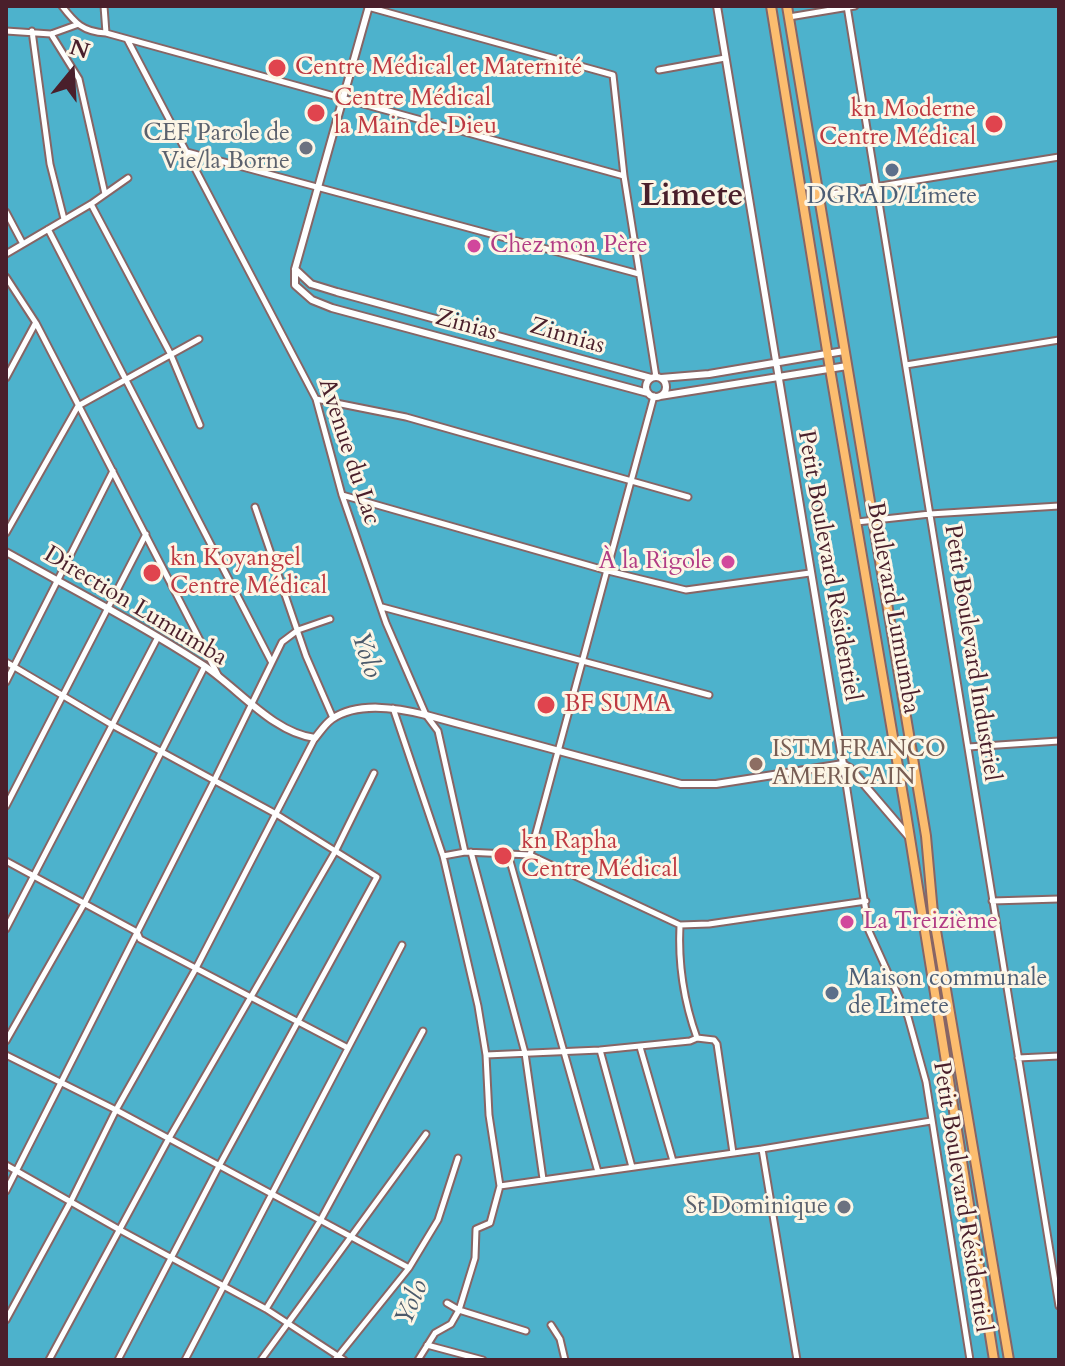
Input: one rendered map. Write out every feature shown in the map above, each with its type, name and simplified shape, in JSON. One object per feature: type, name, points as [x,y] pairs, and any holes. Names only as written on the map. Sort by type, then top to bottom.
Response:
[{"type":"highway","name":"Boulevard Lumumba","points":[[771,6],[994,1360]]},
{"type":"highway","name":"Boulevard Lumumba","points":[[787,6],[926,836],[933,913],[1009,1360]]},
{"type":"street","points":[[62,6],[76,25],[94,32],[624,176]]},
{"type":"street","points":[[104,6],[106,33]]},
{"type":"street","points":[[295,269],[368,6],[613,75],[624,176],[656,378],[665,387],[654,395],[530,855]]},
{"type":"street","name":"Petit Boulevard Résidentiel","points":[[717,6],[869,931],[908,1017],[921,1061],[970,1360]]},
{"type":"street","points":[[789,17],[855,6]]},
{"type":"street","name":"Petit Boulevard Industriel","points":[[847,7],[1059,1306]]},
{"type":"street","points":[[6,31],[54,33],[76,25]]},
{"type":"street","points":[[32,31],[50,164],[64,219]]},
{"type":"street","points":[[54,33],[79,79],[105,194]]},
{"type":"street","name":"Avenue du Lac","points":[[127,39],[316,399],[342,495],[382,607],[426,715],[438,731],[468,852],[525,1053],[543,1179]]},
{"type":"street","points":[[659,70],[725,58]]},
{"type":"street","points":[[186,152],[639,274]]},
{"type":"street","points":[[818,196],[1059,157]]},
{"type":"street","points":[[6,254],[91,204],[128,178]]},
{"type":"street","points":[[91,204],[170,353],[200,425]]},
{"type":"street","points":[[6,212],[23,244]]},
{"type":"street","points":[[48,229],[271,661]]},
{"type":"street","name":"Zinnias","points":[[295,269],[311,284],[337,292],[656,378]]},
{"type":"street","name":"Zinias","points":[[295,269],[295,285],[302,294],[332,308],[654,395]]},
{"type":"street","points":[[6,277],[36,323],[219,676]]},
{"type":"street","points":[[332,308],[337,292]]},
{"type":"street","points":[[6,378],[36,323]]},
{"type":"street","points":[[474,348],[479,331]]},
{"type":"street","points":[[6,533],[78,406],[199,339]]},
{"type":"street","points":[[906,365],[1059,340]]},
{"type":"street","points":[[654,395],[646,385],[656,378],[709,374],[844,351]]},
{"type":"street","points":[[654,395],[847,366]]},
{"type":"street","points":[[316,399],[406,417],[688,497]]},
{"type":"street","points":[[6,682],[113,470]]},
{"type":"street","points":[[342,495],[608,571],[696,591],[810,573]]},
{"type":"street","points":[[856,522],[1059,506]]},
{"type":"street","points":[[255,507],[306,656],[333,718]]},
{"type":"street","points":[[6,806],[146,533]]},
{"type":"street","name":"Direction Lumumba","points":[[6,552],[205,666],[293,734],[315,738]]},
{"type":"street","points":[[382,607],[709,695]]},
{"type":"street","points":[[6,1191],[215,779],[271,661],[282,642],[298,630],[330,619]]},
{"type":"street","points":[[6,929],[158,637]]},
{"type":"street","points":[[6,662],[114,726],[276,814],[377,877],[219,1166],[118,1360]]},
{"type":"street","points":[[6,1041],[84,904],[205,666]]},
{"type":"street","points":[[6,1320],[116,1110],[195,970],[315,738],[333,718],[364,709],[393,708],[662,780],[699,785],[843,764],[850,768],[909,837]]},
{"type":"street","points":[[393,708],[443,856],[478,1006],[500,1186],[490,1223],[476,1229],[475,1258],[459,1310],[451,1324],[435,1333],[418,1360]]},
{"type":"street","points":[[968,747],[1059,741]]},
{"type":"street","points":[[49,1360],[168,1140],[336,850],[374,773]]},
{"type":"street","points":[[443,856],[468,852],[530,855],[680,925],[709,924],[866,901]]},
{"type":"street","points":[[508,854],[598,1172]]},
{"type":"street","points":[[6,861],[137,932],[140,939],[195,970],[348,1048]]},
{"type":"street","points":[[992,901],[1059,899]]},
{"type":"street","points":[[680,925],[679,951],[686,1002],[697,1038]]},
{"type":"street","points":[[185,1360],[402,945]]},
{"type":"street","points":[[266,1309],[320,1221],[423,1031]]},
{"type":"street","points":[[486,1055],[640,1047],[697,1038],[714,1040],[733,1153]]},
{"type":"street","points":[[640,1047],[673,1161]]},
{"type":"street","points":[[600,1050],[632,1167]]},
{"type":"street","points":[[6,1055],[116,1110],[409,1268]]},
{"type":"street","points":[[1018,1058],[1059,1056]]},
{"type":"street","points":[[500,1186],[762,1149],[931,1121]]},
{"type":"street","points":[[261,1360],[426,1134]]},
{"type":"street","points":[[762,1149],[797,1360]]},
{"type":"street","points":[[336,1358],[409,1268],[438,1220],[458,1158]]},
{"type":"street","points":[[6,1165],[266,1309],[336,1358],[344,1360]]},
{"type":"street","points":[[447,1303],[459,1310],[526,1331]]},
{"type":"street","points":[[551,1325],[560,1339],[565,1360]]},
{"type":"street","points":[[427,1345],[483,1360]]},
{"type":"water","name":"Yolo","points":[[6,6],[1059,6],[1059,1360],[6,1360]]},
{"type":"place","name":"Centre Médical et Maternité","points":[[277,68]]},
{"type":"place","name":"Centre Médical la Main de Dieu","points":[[316,113]]},
{"type":"place","name":"kn Moderne Centre Médical","points":[[994,124]]},
{"type":"place","name":"CEF Parole de Vie/la Borne","points":[[306,148]]},
{"type":"place","name":"DGRAD/Limete","points":[[892,170]]},
{"type":"place","name":"Chez mon Père","points":[[474,246]]},
{"type":"place","name":"À la Rigole","points":[[728,562]]},
{"type":"place","name":"kn Koyangel Centre Médical","points":[[152,573]]},
{"type":"place","name":"BF SUMA","points":[[546,705]]},
{"type":"place","name":"ISTM FRANCO AMERICAIN","points":[[756,764]]},
{"type":"place","name":"kn Rapha Centre Médical","points":[[503,856]]},
{"type":"place","name":"La Treizième","points":[[847,922]]},
{"type":"place","name":"Maison communale de Limete","points":[[832,993]]},
{"type":"place","name":"St Dominique","points":[[844,1207]]},
{"type":"district","name":"Limete","points":[[692,198]]}]
